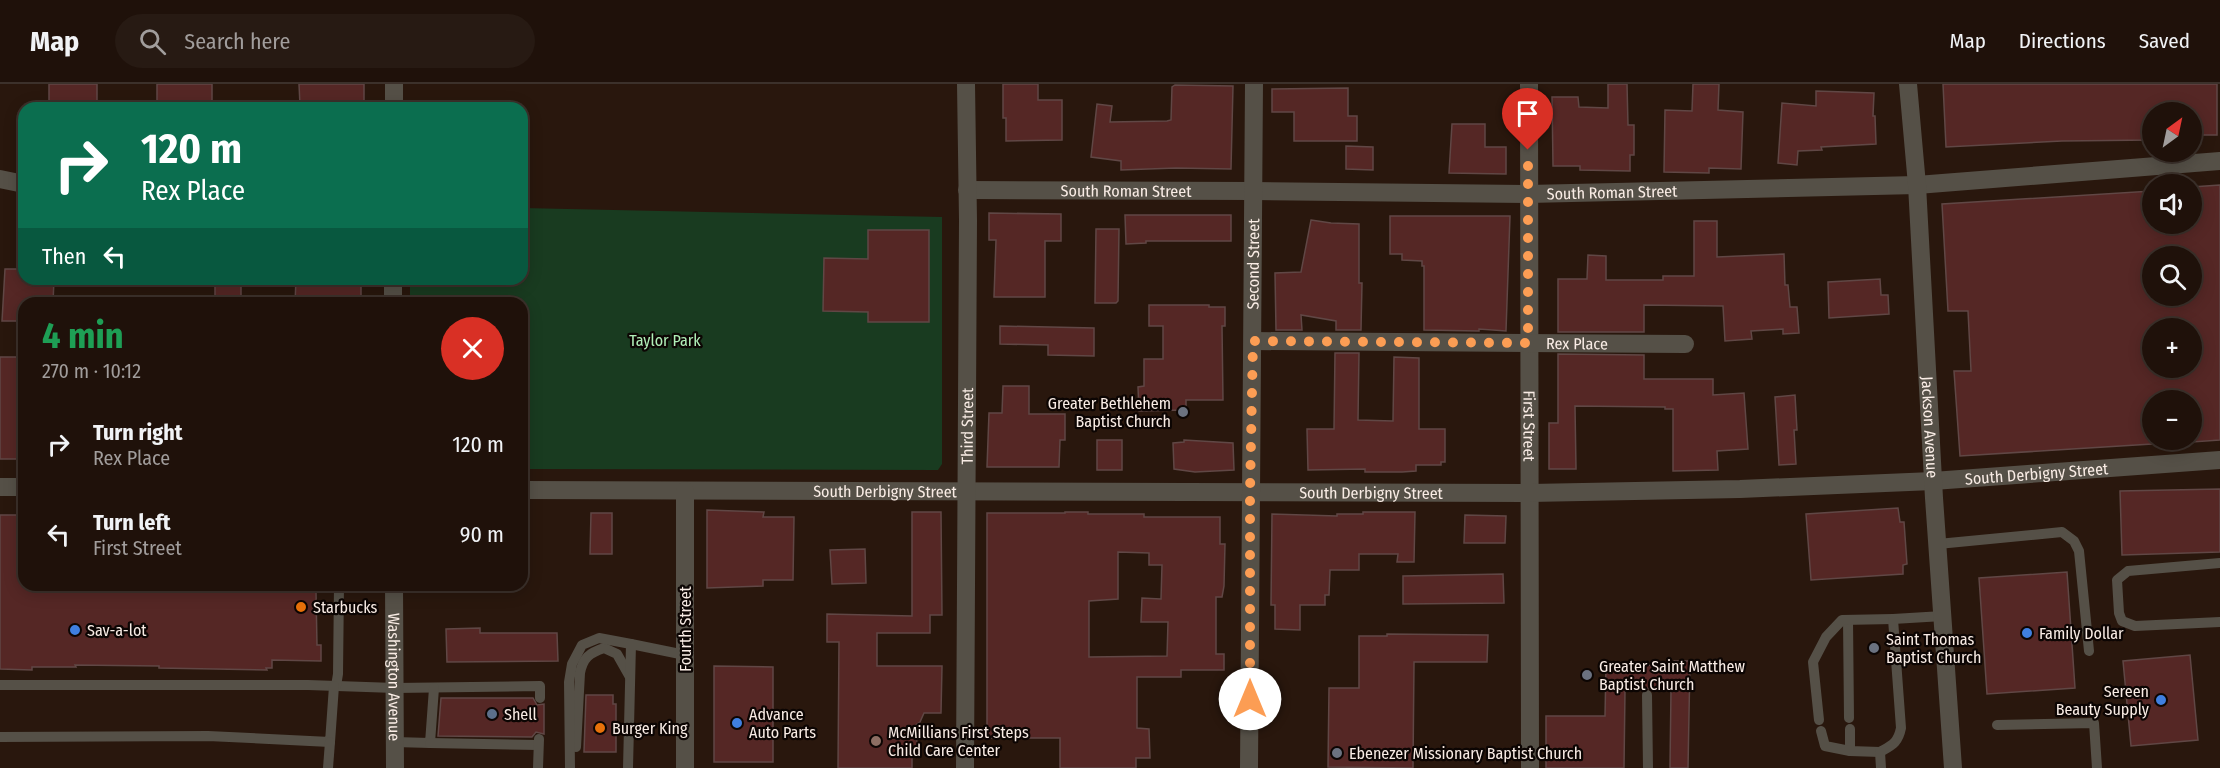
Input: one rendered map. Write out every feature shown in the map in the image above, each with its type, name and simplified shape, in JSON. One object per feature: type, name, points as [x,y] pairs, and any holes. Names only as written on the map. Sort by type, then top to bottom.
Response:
[{"type":"street","points":[[394,84],[394,102]]},
{"type":"street","name":"Third Street","points":[[965,768],[968,190],[966,84]]},
{"type":"street","name":"Second Street","points":[[1249,768],[1254,84]]},
{"type":"street","name":"First Street","points":[[1529,84],[1530,768]]},
{"type":"street","name":"Jackson Avenue","points":[[1908,84],[1917,185],[1933,481],[1953,768]]},
{"type":"street","name":"South Roman Street","points":[[968,190],[1528,194],[1917,185],[2220,161]]},
{"type":"street","points":[[0,179],[18,183]]},
{"type":"street","name":"Rex Place","points":[[1253,341],[1685,344]]},
{"type":"street","name":"South Derbigny Street","points":[[528,490],[1530,493],[1740,489],[1933,481],[2220,460]]},
{"type":"street","points":[[0,487],[18,487]]},
{"type":"street","name":"Fourth Street","points":[[685,491],[685,768]]},
{"type":"street","name":"Washington Avenue","points":[[394,591],[395,768]]},
{"type":"lane","points":[[1938,544],[2062,532],[2074,541],[2079,551],[2089,651]]},
{"type":"lane","points":[[2220,563],[2128,571],[2117,580],[2119,613],[2122,621],[2135,626],[2220,622]]},
{"type":"lane","points":[[328,768],[338,674],[339,591]]},
{"type":"lane","points":[[1893,619],[1901,728],[1899,738],[1895,744],[1880,752],[1850,751],[1825,746],[1820,725],[1813,662],[1826,637],[1842,620],[1943,616]]},
{"type":"lane","points":[[1848,620],[1850,751]]},
{"type":"lane","points":[[571,768],[569,682],[572,664],[582,645],[599,638],[685,655]]},
{"type":"lane","points":[[628,768],[631,644]]},
{"type":"lane","points":[[571,768],[577,744],[582,661],[590,653],[604,648],[617,654],[630,678]]},
{"type":"lane","points":[[0,685],[335,686],[434,688],[462,693],[493,692],[518,686],[540,686],[540,698]]},
{"type":"lane","points":[[518,686],[518,698]]},
{"type":"lane","points":[[430,743],[434,688]]},
{"type":"lane","points":[[1647,695],[1648,768]]},
{"type":"lane","points":[[1996,725],[2094,723],[2097,768]]},
{"type":"lane","points":[[0,737],[208,736],[330,742]]},
{"type":"lane","points":[[395,742],[539,742],[538,768]]},
{"type":"lane","points":[[1880,752],[1881,768]]},
{"type":"green space","name":"Taylor Park","points":[[528,208],[942,217],[942,464],[938,470],[528,469],[528,297],[410,297],[410,285],[528,285]]},
{"type":"building","points":[[49,84],[97,84],[97,102],[49,102]]},
{"type":"building","points":[[157,84],[212,84],[212,102],[157,102]]},
{"type":"building","points":[[299,84],[364,84],[364,102],[300,102]]},
{"type":"building","points":[[1003,84],[1038,84],[1038,100],[1062,100],[1062,140],[1006,141]]},
{"type":"building","points":[[1608,84],[1627,84],[1628,125],[1634,125],[1634,155],[1630,155],[1630,171],[1580,170],[1580,166],[1553,166],[1552,97],[1578,97],[1579,107],[1608,108]]},
{"type":"building","points":[[1693,84],[1719,84],[1718,110],[1743,112],[1741,169],[1709,168],[1709,173],[1664,172],[1665,110],[1692,111]]},
{"type":"building","points":[[1943,84],[2217,84],[2217,135],[2202,135],[2202,102],[2142,102],[2142,140],[2062,141],[1946,147]]},
{"type":"building","points":[[1175,85],[1233,86],[1231,169],[1121,170],[1121,161],[1091,157],[1097,104],[1112,106],[1110,122],[1167,121],[1171,120],[1172,87]]},
{"type":"building","points":[[1348,88],[1348,116],[1357,116],[1357,141],[1294,141],[1294,112],[1272,112],[1272,89]]},
{"type":"building","points":[[1816,91],[1874,93],[1873,116],[1875,116],[1876,144],[1821,147],[1822,150],[1798,151],[1797,165],[1778,163],[1782,103],[1816,106]]},
{"type":"building","points":[[1452,124],[1485,124],[1485,147],[1506,147],[1506,174],[1449,173]]},
{"type":"building","points":[[1346,146],[1373,147],[1373,170],[1346,169]]},
{"type":"building","points":[[2220,185],[2220,440],[2202,441],[2202,390],[2142,390],[2142,445],[1960,456],[1954,371],[1971,371],[1968,311],[1948,311],[1942,204],[2142,192],[2142,234],[2202,234],[2202,186]]},
{"type":"building","points":[[989,213],[1061,214],[1061,241],[1045,241],[1045,297],[994,297],[996,240],[989,240]]},
{"type":"building","points":[[1125,215],[1231,215],[1231,241],[1146,241],[1146,243],[1126,244]]},
{"type":"building","points":[[1390,216],[1510,216],[1506,331],[1424,330],[1424,266],[1422,266],[1422,261],[1402,260],[1402,254],[1390,254]]},
{"type":"building","points":[[1311,220],[1359,224],[1359,283],[1362,283],[1361,330],[1336,330],[1336,321],[1301,315],[1302,330],[1276,330],[1275,273],[1301,272]]},
{"type":"building","points":[[1694,221],[1717,221],[1717,257],[1784,254],[1785,285],[1788,285],[1790,307],[1797,307],[1799,333],[1783,334],[1783,329],[1751,331],[1752,339],[1725,341],[1723,306],[1644,305],[1644,332],[1558,332],[1558,279],[1587,279],[1588,255],[1606,256],[1606,280],[1663,280],[1663,276],[1694,276]]},
{"type":"building","points":[[1096,229],[1119,229],[1118,301],[1116,303],[1095,303]]},
{"type":"building","points":[[868,230],[929,230],[929,322],[868,322],[868,312],[823,311],[824,258],[868,259]]},
{"type":"building","points":[[5,269],[18,269],[18,285],[54,285],[53,297],[18,297],[18,321],[2,321]]},
{"type":"building","points":[[1880,279],[1881,295],[1888,295],[1889,314],[1829,318],[1828,282]]},
{"type":"building","points":[[215,285],[241,285],[241,297],[215,296]]},
{"type":"building","points":[[296,285],[361,285],[361,297],[295,297]]},
{"type":"building","points":[[1149,305],[1225,307],[1225,326],[1222,326],[1223,400],[1186,400],[1186,410],[1139,411],[1138,387],[1144,386],[1144,359],[1163,359],[1163,326],[1149,326]]},
{"type":"building","points":[[1000,326],[1094,328],[1094,356],[1048,355],[1048,345],[1000,344]]},
{"type":"building","points":[[1335,353],[1359,353],[1358,420],[1393,421],[1394,357],[1419,358],[1419,429],[1445,429],[1445,462],[1441,462],[1441,465],[1416,465],[1416,471],[1402,472],[1365,472],[1365,469],[1308,470],[1307,429],[1334,429]]},
{"type":"building","points":[[1558,354],[1644,355],[1644,379],[1713,379],[1713,395],[1744,393],[1748,449],[1717,451],[1718,470],[1673,471],[1673,409],[1575,406],[1576,469],[1549,469],[1549,423],[1558,423]]},
{"type":"building","points":[[0,357],[18,357],[18,459],[0,459]]},
{"type":"building","points":[[1003,386],[1029,386],[1029,414],[1065,414],[1065,440],[1060,440],[1059,467],[987,467],[989,413],[1002,413]]},
{"type":"building","points":[[1795,395],[1796,464],[1779,465],[1775,397]]},
{"type":"building","points":[[1097,440],[1122,440],[1122,470],[1097,470]]},
{"type":"building","points":[[1184,440],[1233,443],[1234,470],[1195,472],[1174,469],[1173,443],[1184,442]]},
{"type":"building","points":[[2220,489],[2220,552],[2122,555],[2120,491]]},
{"type":"building","points":[[1898,508],[1900,522],[1904,522],[1907,564],[1903,565],[1903,574],[1811,580],[1806,514]]},
{"type":"building","points":[[707,510],[764,512],[763,517],[794,517],[793,580],[763,580],[763,586],[707,588]]},
{"type":"building","points":[[912,512],[941,512],[942,615],[930,615],[930,633],[877,633],[877,666],[942,666],[941,713],[924,713],[920,722],[910,729],[919,745],[919,749],[912,756],[912,768],[838,768],[839,642],[827,642],[827,614],[912,616]]},
{"type":"building","points":[[1363,512],[1415,512],[1414,562],[1397,562],[1398,554],[1359,554],[1359,570],[1330,570],[1329,595],[1325,595],[1325,605],[1300,605],[1300,630],[1275,629],[1275,605],[1271,605],[1272,514],[1337,516],[1337,514],[1363,514]]},
{"type":"building","points":[[591,513],[612,513],[612,554],[590,554]]},
{"type":"building","points":[[987,513],[1144,514],[1144,517],[1220,517],[1220,544],[1225,544],[1224,586],[1222,597],[1216,597],[1216,654],[1224,654],[1224,670],[1181,670],[1181,677],[1137,677],[1137,728],[1149,729],[1150,758],[1136,758],[1136,768],[1060,768],[1060,738],[987,738]],"holes":[[[1118,552],[1149,553],[1149,565],[1162,565],[1161,599],[1142,598],[1141,622],[1168,622],[1167,656],[1089,657],[1089,601],[1118,599]]]},
{"type":"building","points":[[0,515],[18,515],[18,591],[316,591],[317,645],[321,645],[321,661],[272,660],[272,668],[266,668],[267,670],[75,665],[76,667],[32,667],[32,670],[0,669]]},
{"type":"building","points":[[1465,515],[1506,516],[1505,543],[1464,543]]},
{"type":"building","points":[[865,549],[866,583],[832,584],[830,550]]},
{"type":"building","name":"Family Dollar","points":[[2067,572],[2075,688],[1987,694],[1979,578]]},
{"type":"building","points":[[1503,574],[1504,603],[1403,604],[1403,576]]},
{"type":"building","points":[[480,628],[480,633],[557,633],[558,661],[447,662],[446,629]]},
{"type":"building","points":[[1387,634],[1488,635],[1487,662],[1414,662],[1413,768],[1328,767],[1329,688],[1359,688],[1359,636],[1387,636]]},
{"type":"building","name":"Sereen Beauty Supply","points":[[2190,655],[2198,740],[2131,746],[2123,661]]},
{"type":"building","points":[[1674,661],[1690,661],[1688,768],[1670,768],[1671,690],[1647,688],[1625,690],[1624,768],[1546,768],[1546,716],[1605,716],[1606,666],[1674,665]]},
{"type":"building","points":[[714,666],[773,667],[773,762],[714,762]]},
{"type":"building","name":"Burger King","points":[[586,695],[613,695],[613,704],[616,704],[616,752],[584,752]]},
{"type":"building","points":[[441,698],[533,698],[537,705],[544,704],[544,734],[536,732],[532,737],[438,736]]},
{"type":"place","name":"Greater Bethlehem Baptist Church","points":[[1183,412]]},
{"type":"place","name":"Starbucks","points":[[301,607]]},
{"type":"place","name":"Sav-a-lot","points":[[75,630]]},
{"type":"place","name":"Family Dollar","points":[[2027,633]]},
{"type":"place","name":"Saint Thomas Baptist Church","points":[[1874,648]]},
{"type":"place","name":"Greater Saint Matthew Baptist Church","points":[[1587,675]]},
{"type":"place","name":"Sereen Beauty Supply","points":[[2161,700]]},
{"type":"place","name":"Shell","points":[[492,714]]},
{"type":"place","name":"Advance Auto Parts","points":[[737,723]]},
{"type":"place","name":"Burger King","points":[[600,728]]},
{"type":"place","name":"McMillians First Steps Child Care Center","points":[[876,741]]},
{"type":"place","name":"Ebenezer Missionary Baptist Church","points":[[1337,753]]},
{"type":"route","points":[[1250,699],[1253,341],[1528,343],[1528,150]]}]
